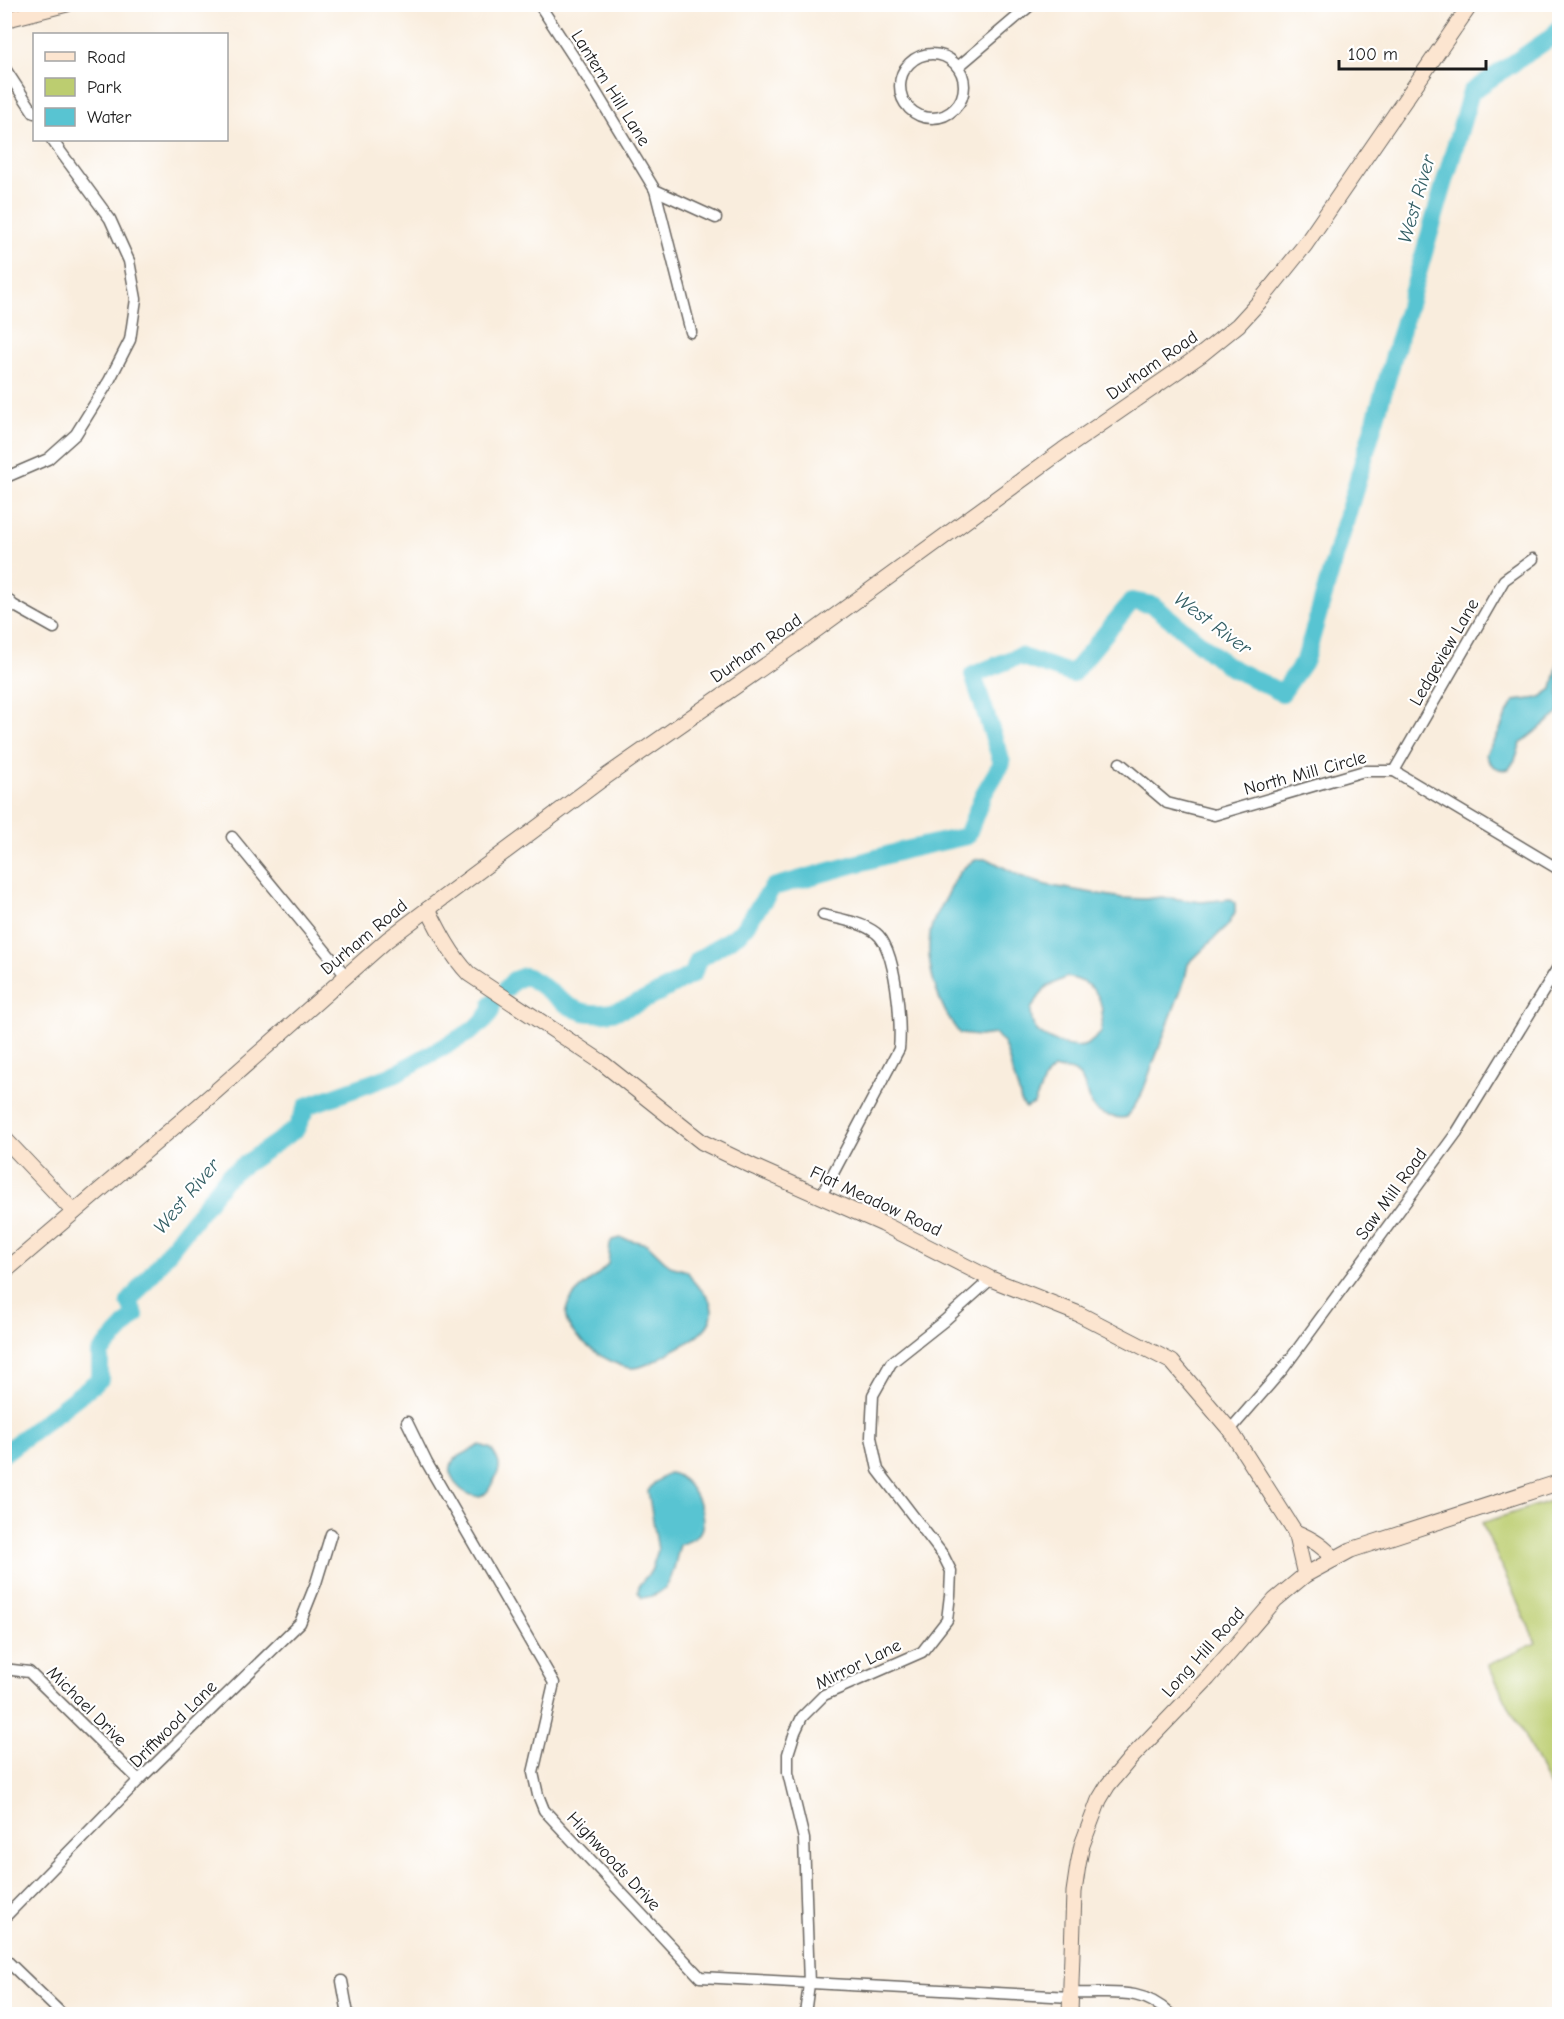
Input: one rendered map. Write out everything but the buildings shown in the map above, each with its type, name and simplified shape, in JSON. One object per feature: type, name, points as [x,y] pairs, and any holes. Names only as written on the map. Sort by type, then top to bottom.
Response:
[{"type":"street","points":[[4,21],[67,4]]},
{"type":"street","name":"Lantern Hill Lane","points":[[539,4],[588,79],[655,190],[691,332]]},
{"type":"street","points":[[958,67],[1032,4]]},
{"type":"street","name":"Durham Road","points":[[4,1272],[204,1102],[346,976],[428,909],[601,780],[802,640],[1063,450],[1202,354],[1238,325],[1305,245],[1471,4]]},
{"type":"street","points":[[927,53],[934,53],[948,57],[958,67],[963,79],[964,92],[958,104],[949,113],[937,118],[924,117],[912,112],[903,102],[899,89],[901,76],[913,59],[927,53]]},
{"type":"street","points":[[4,67],[33,111]]},
{"type":"street","points":[[4,478],[48,459],[76,434],[109,381],[130,340],[136,299],[129,261],[110,219],[53,141]]},
{"type":"street","points":[[655,190],[716,218]]},
{"type":"street","name":"Ledgeview Lane","points":[[1394,771],[1504,580],[1533,559]]},
{"type":"street","points":[[4,595],[13,605],[54,628]]},
{"type":"street","name":"North Mill Circle","points":[[1120,763],[1167,803],[1214,815],[1364,771],[1394,771],[1560,870]]},
{"type":"street","points":[[232,837],[346,976]]},
{"type":"street","name":"Flat Meadow Road","points":[[428,909],[446,944],[469,974],[600,1061],[702,1142],[883,1224],[991,1279],[1079,1314],[1172,1362],[1230,1430],[1295,1532],[1305,1575]]},
{"type":"street","points":[[821,1196],[899,1049],[901,1033],[890,954],[884,940],[873,930],[823,915]]},
{"type":"street","name":"Saw Mill Road","points":[[1230,1430],[1283,1369],[1457,1132],[1560,964]]},
{"type":"street","points":[[4,1138],[74,1212]]},
{"type":"street","name":"Mirror Lane","points":[[805,2014],[809,1984],[804,1839],[788,1773],[788,1754],[795,1732],[802,1717],[824,1695],[922,1652],[947,1620],[950,1595],[951,1571],[943,1555],[878,1470],[871,1437],[873,1395],[891,1363],[944,1321],[991,1279]]},
{"type":"street","name":"Highwoods Drive","points":[[407,1422],[427,1462],[554,1683],[533,1773],[544,1810],[700,1977],[1071,1995],[1112,1992],[1150,1999],[1170,2014]]},
{"type":"street","name":"Long Hill Road","points":[[1070,2014],[1074,1892],[1085,1836],[1099,1800],[1129,1760],[1196,1691],[1275,1600],[1305,1575],[1334,1559],[1376,1541],[1560,1482]]},
{"type":"street","name":"Flat Meadow Road","points":[[1295,1532],[1315,1542],[1328,1551],[1334,1559]]},
{"type":"street","name":"Driftwood Lane","points":[[4,1918],[139,1780],[300,1623],[316,1583],[331,1534]]},
{"type":"street","name":"Michael Drive","points":[[4,1669],[29,1672],[139,1780]]},
{"type":"street","points":[[4,1958],[62,2014]]},
{"type":"street","points":[[342,1982],[348,2014]]},
{"type":"green space","points":[[1560,1498],[1559,1804],[1488,1665],[1536,1643],[1482,1523]]},
{"type":"water","points":[[1559,658],[1559,713],[1521,743],[1509,769],[1494,766],[1486,754],[1514,701],[1539,698],[1552,689]]},
{"type":"water","points":[[978,859],[988,859],[1020,876],[1046,885],[1122,898],[1161,897],[1202,902],[1230,899],[1235,903],[1235,913],[1228,925],[1188,964],[1185,979],[1141,1096],[1127,1117],[1100,1113],[1094,1108],[1078,1075],[1063,1069],[1053,1069],[1046,1076],[1034,1104],[1026,1108],[1021,1103],[1003,1042],[995,1034],[979,1036],[960,1034],[952,1023],[934,983],[929,939],[933,921],[956,879],[962,869]],"holes":[[[1066,977],[1086,984],[1097,995],[1102,1012],[1101,1033],[1088,1044],[1081,1046],[1066,1045],[1044,1036],[1034,1026],[1031,1014],[1031,1009],[1045,988]]]},
{"type":"water","points":[[621,1238],[647,1244],[670,1266],[687,1271],[708,1297],[712,1309],[708,1325],[695,1337],[654,1361],[634,1368],[614,1363],[590,1348],[571,1330],[566,1320],[566,1311],[573,1297],[608,1264],[612,1240]]},
{"type":"water","points":[[480,1445],[491,1449],[499,1466],[498,1473],[489,1489],[480,1497],[467,1493],[456,1484],[451,1473],[451,1466],[454,1459]]},
{"type":"water","points":[[669,1473],[677,1475],[692,1489],[701,1510],[702,1529],[697,1536],[680,1545],[673,1572],[661,1592],[642,1598],[638,1592],[639,1585],[651,1571],[658,1550],[648,1491],[654,1483]]},
{"type":"waterway","name":"West River","points":[[507,988],[514,980],[525,976],[571,1007],[586,1012],[618,1011],[649,998],[693,974],[698,960],[741,932],[773,887],[905,850],[967,836],[983,795],[1002,763],[973,675],[1019,656],[1072,674],[1132,601],[1153,605],[1228,666],[1282,693],[1305,660],[1471,92],[1553,36],[1560,27]]},
{"type":"waterway","name":"West River","points":[[4,1453],[100,1379],[100,1353],[135,1315],[129,1302],[228,1176],[296,1129],[307,1106],[391,1076],[470,1032],[483,1022],[491,1011],[492,1003]]}]
